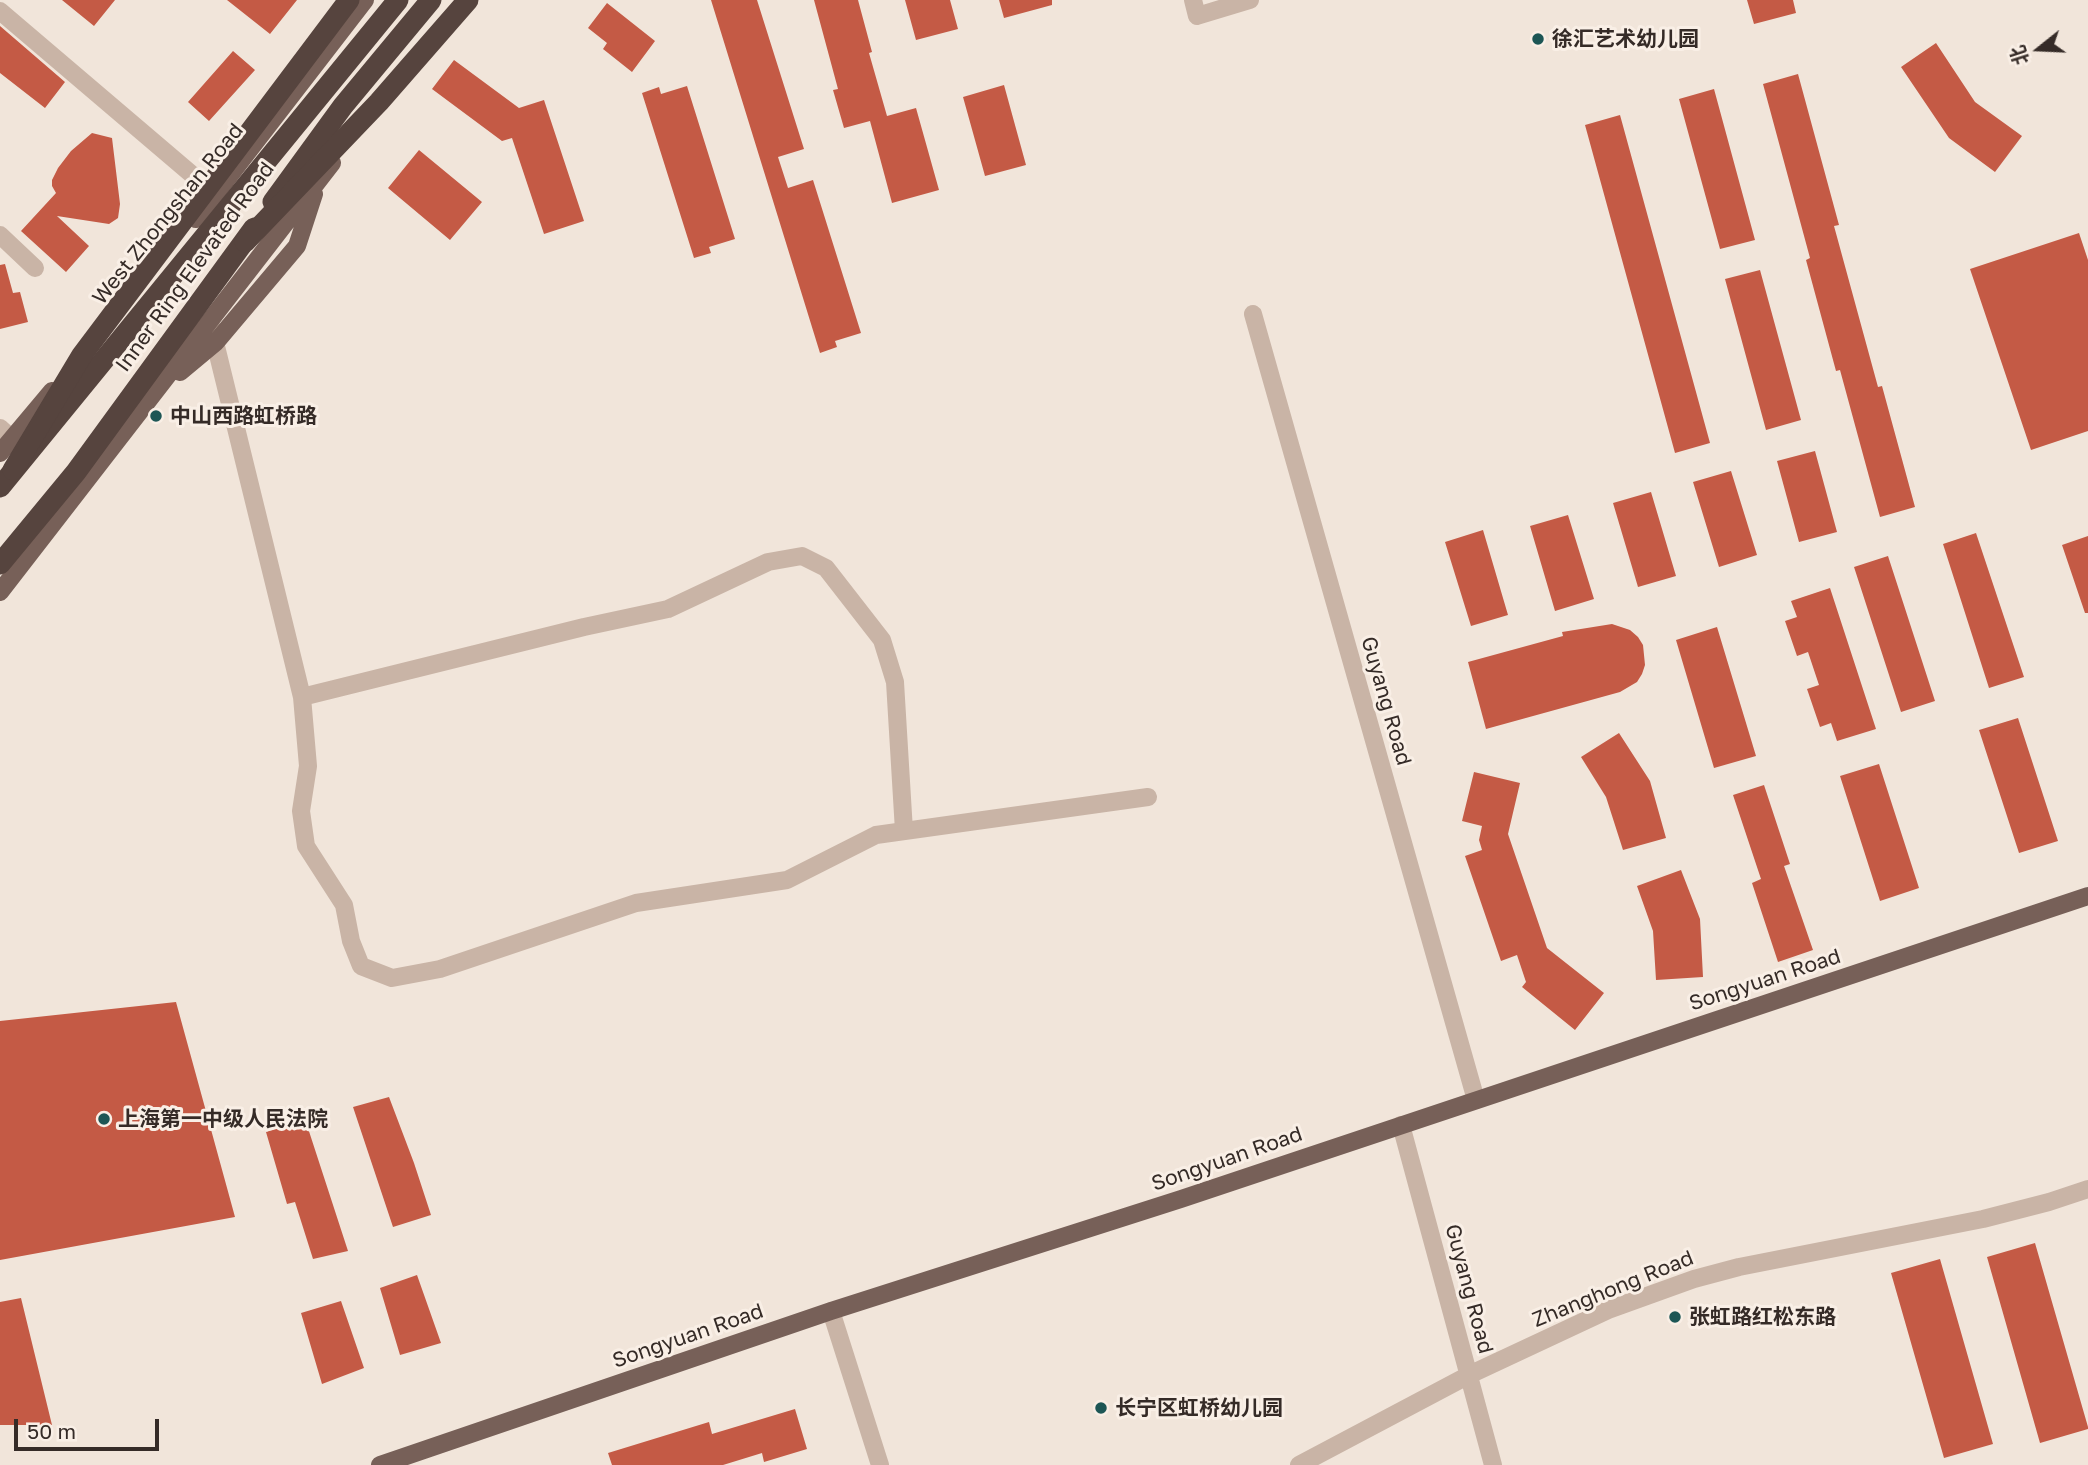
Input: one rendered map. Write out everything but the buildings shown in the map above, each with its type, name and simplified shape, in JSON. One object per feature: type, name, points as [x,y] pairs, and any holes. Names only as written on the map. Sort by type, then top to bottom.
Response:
[{"type":"highway","points":[[13,470],[82,355],[349,0]]},
{"type":"highway","name":"Inner Ring Elevated Road","points":[[0,487],[398,0]]},
{"type":"highway","name":"Inner Ring Elevated Road","points":[[0,564],[76,472],[344,106],[431,0]]},
{"type":"highway","points":[[244,242],[379,102],[468,0]]},
{"type":"main road","name":"West Zhongshan Road","points":[[4,440],[216,195],[365,0]]},
{"type":"main road","points":[[0,592],[457,0]]},
{"type":"main road","points":[[153,395],[216,342],[297,246],[318,181]]},
{"type":"main road","name":"Songyuan Road","points":[[380,1465],[831,1311],[1181,1199],[2088,896]]},
{"type":"street","points":[[1195,8],[1250,0]]},
{"type":"street","points":[[0,11],[216,195]]},
{"type":"street","points":[[0,235],[35,268]]},
{"type":"street","name":"Guyang Road","points":[[1254,314],[1476,1100]]},
{"type":"street","points":[[210,322],[302,697],[308,766],[301,811],[306,846],[344,905],[351,941],[361,966],[392,978],[440,969],[636,903],[787,880],[876,835],[1148,797]]},
{"type":"street","points":[[302,697],[584,627],[668,609],[768,562],[802,556],[826,568],[882,640],[895,682],[904,831]]},
{"type":"street","name":"Guyang Road","points":[[1401,1125],[1493,1465]]},
{"type":"street","name":"Zhanghong Road","points":[[1299,1465],[1469,1375],[1608,1310],[1694,1279],[1739,1267],[1983,1219],[2088,1189]]},
{"type":"street","points":[[831,1311],[880,1465]]},
{"type":"place","name":"徐汇艺术幼儿园","points":[[1538,39]]},
{"type":"place","name":"中山西路虹桥路","points":[[156,416]]},
{"type":"place","name":"上海第一中级人民法院","points":[[104,1119]]},
{"type":"place","name":"张虹路红松东路","points":[[1675,1317]]},
{"type":"place","name":"长宁区虹桥幼儿园","points":[[1101,1408]]}]
